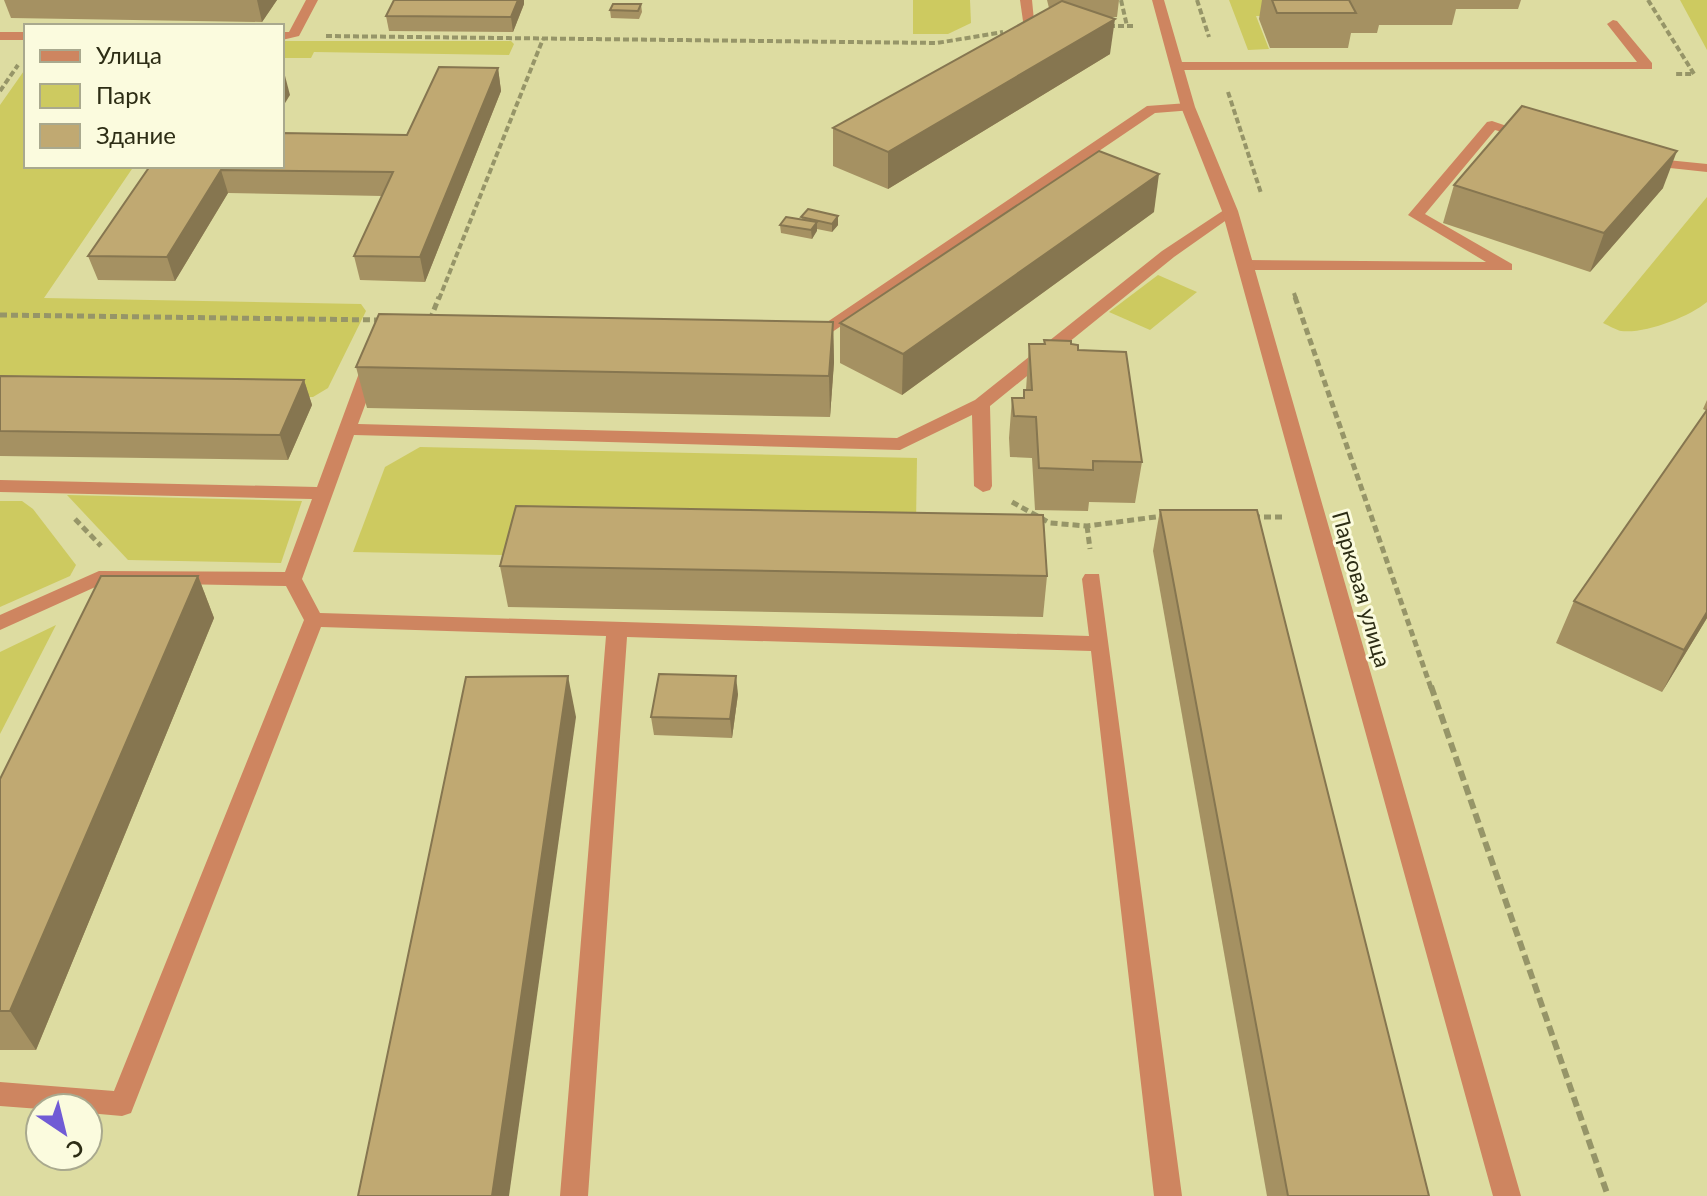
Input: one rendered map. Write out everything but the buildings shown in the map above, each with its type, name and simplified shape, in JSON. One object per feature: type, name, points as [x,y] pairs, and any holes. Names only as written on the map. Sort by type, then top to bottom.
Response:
[{"type":"street","points":[[288,36],[312,0]]},
{"type":"street","points":[[1026,0],[1030,28]]},
{"type":"street","name":"Парковая улица","points":[[1158,0],[1188,107],[1230,211],[1507,1196]]},
{"type":"street","points":[[1177,66],[1647,66],[1613,24]]},
{"type":"street","points":[[0,36],[24,36]]},
{"type":"street","points":[[797,337],[813,337],[1152,109],[1188,107]]},
{"type":"street","points":[[1245,265],[1506,267],[1416,215],[1492,125],[1544,140]]},
{"type":"street","points":[[1632,159],[1707,168]]},
{"type":"street","points":[[349,429],[900,444],[981,404],[1168,254],[1230,211]]},
{"type":"street","points":[[0,1094],[122,1104],[314,620],[292,579],[378,347]]},
{"type":"street","points":[[981,404],[983,486]]},
{"type":"street","points":[[0,486],[324,493]]},
{"type":"street","points":[[105,603],[124,576]]},
{"type":"street","points":[[0,623],[99,578],[292,579]]},
{"type":"street","points":[[1092,579],[1168,1196]]},
{"type":"street","points":[[314,620],[1100,644]]},
{"type":"street","points":[[574,1196],[617,630]]},
{"type":"path","points":[[1121,0],[1127,26]]},
{"type":"path","points":[[1197,0],[1265,207]]},
{"type":"path","points":[[1100,27],[1165,25]]},
{"type":"path","points":[[288,36],[937,43],[1030,28]]},
{"type":"path","points":[[445,321],[429,321],[543,39]]},
{"type":"path","points":[[0,91],[24,57]]},
{"type":"path","points":[[1284,265],[1608,1196]]},
{"type":"path","points":[[0,315],[382,320]]},
{"type":"path","points":[[983,486],[1050,523],[1087,526],[1164,516]]},
{"type":"path","points":[[45,487],[124,576]]},
{"type":"path","points":[[1250,517],[1316,517]]},
{"type":"green space","points":[[913,0],[970,0],[971,23],[948,34],[913,34]]},
{"type":"green space","points":[[1229,0],[1284,0],[1291,16],[1256,16],[1269,49],[1248,50]]},
{"type":"green space","points":[[1680,0],[1707,0],[1707,50]]},
{"type":"green space","points":[[284,41],[511,41],[514,44],[509,55],[314,52],[311,58],[284,58]]},
{"type":"green space","points":[[24,71],[24,168],[133,168],[44,298],[361,304],[366,311],[328,388],[313,397],[0,393],[0,105]]},
{"type":"green space","points":[[1707,197],[1707,302],[1678,319],[1642,330],[1621,331],[1603,323]]},
{"type":"green space","points":[[1158,275],[1197,292],[1150,330],[1109,312]]},
{"type":"green space","points":[[420,447],[917,458],[916,523],[503,555],[353,552],[385,467]]},
{"type":"green space","points":[[67,495],[302,501],[281,563],[128,560]]},
{"type":"green space","points":[[0,501],[22,501],[33,509],[76,565],[70,576],[0,607]]},
{"type":"green space","points":[[56,625],[0,734],[0,652]]}]
